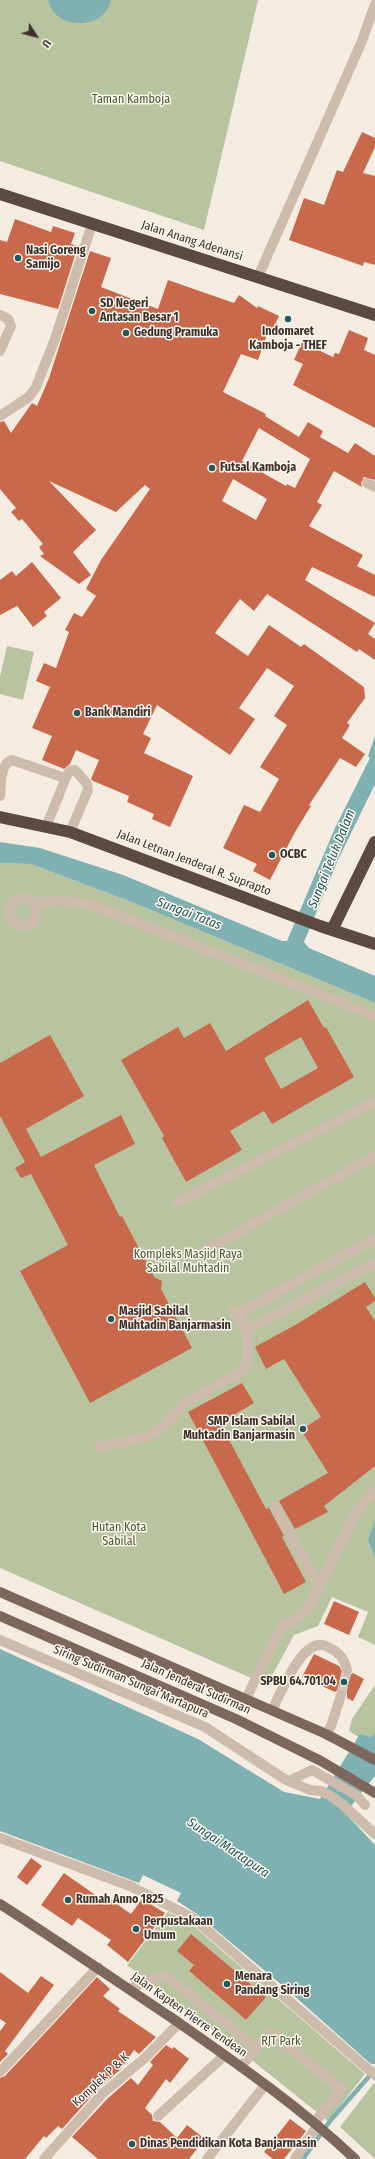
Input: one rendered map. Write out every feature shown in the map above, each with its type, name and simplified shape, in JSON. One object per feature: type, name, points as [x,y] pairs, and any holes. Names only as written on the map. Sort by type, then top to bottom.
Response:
[{"type":"highway","name":"Jalan Anang Adenansi","points":[[0,194],[375,315]]},
{"type":"highway","name":"Jalan Letnan Jenderal R. Suprapto","points":[[0,817],[70,832],[320,926],[375,944]]},
{"type":"highway","points":[[332,930],[372,860],[375,842]]},
{"type":"main road","name":"Jalan Jenderal Sudirman","points":[[0,1592],[326,1734],[375,1760]]},
{"type":"main road","name":"Jalan Jenderal Sudirman","points":[[0,1616],[236,1718],[331,1767],[374,1792]]},
{"type":"main road","name":"Jalan Kapten Pierre Tendean","points":[[0,1904],[98,1967],[225,2055],[330,2136],[355,2159]]},
{"type":"street","points":[[258,277],[362,41],[375,4]]},
{"type":"street","points":[[0,416],[29,397],[36,387],[55,338],[92,224]]},
{"type":"street","points":[[0,315],[8,319],[11,326],[0,350]]},
{"type":"street","points":[[0,796],[2,771],[8,761],[12,760],[65,778]]},
{"type":"street","points":[[46,827],[65,778],[70,771],[75,770],[88,787],[87,795],[70,832]]},
{"type":"street","points":[[34,904],[36,917],[26,926],[14,923],[4,914],[16,900],[26,899],[34,904],[57,900],[92,905],[375,1016]]},
{"type":"street","points":[[178,1202],[375,1102]]},
{"type":"street","points":[[204,1251],[375,1156]]},
{"type":"street","points":[[98,1447],[147,1437],[163,1427],[183,1404],[240,1373],[247,1365],[247,1330],[234,1312],[375,1239]]},
{"type":"street","points":[[247,1330],[375,1263]]},
{"type":"street","points":[[246,1700],[276,1637],[286,1624],[304,1613],[320,1589],[358,1509],[375,1491]]},
{"type":"street","points":[[275,1506],[320,1589]]},
{"type":"street","name":"Siring Sudirman Sungai Martapura","points":[[0,1640],[205,1727],[267,1770],[310,1790],[321,1791],[331,1796],[375,1834]]},
{"type":"street","points":[[272,1710],[299,1660],[310,1647],[317,1644],[324,1644],[342,1658],[347,1670]]},
{"type":"street","points":[[326,1734],[331,1726],[341,1695]]},
{"type":"street","points":[[289,1781],[312,1770],[356,1795],[366,1805]]},
{"type":"street","points":[[0,1838],[130,1886],[193,1918],[343,2045],[375,2075]]},
{"type":"street","points":[[0,2072],[98,1967]]},
{"type":"street","points":[[129,1989],[159,1976],[165,1975],[256,2048]]},
{"type":"street","name":"Komplek P & K","points":[[44,2159],[102,2094],[145,2058],[179,2023]]},
{"type":"street","points":[[240,2066],[271,2033],[341,2090],[295,2159]]},
{"type":"street","points":[[158,2116],[225,2055]]},
{"type":"street","points":[[207,2159],[265,2085]]},
{"type":"green space","name":"Taman Kamboja","points":[[0,0],[258,0],[204,230],[0,161]]},
{"type":"green space","points":[[7,646],[34,652],[23,700],[0,694],[0,677]]},
{"type":"green space","name":"Kompleks Masjid Raya Sabilal Muhtadin","points":[[0,863],[31,864],[134,903],[375,1003],[375,1645],[358,1637],[368,1612],[332,1597],[318,1626],[294,1635],[267,1685],[0,1568]]},
{"type":"green space","points":[[375,1685],[375,1747],[349,1731],[352,1719]]},
{"type":"green space","name":"RJT Park","points":[[168,1912],[189,1922],[365,2074],[328,2121],[248,2057],[127,1965]],"holes":[[[208,1949],[265,1997],[246,2020],[189,1971]]]},
{"type":"green space","points":[[374,2083],[375,2084],[375,2159],[340,2127]]},
{"type":"water","points":[[48,0],[111,0],[107,10],[99,17],[90,22],[80,23],[69,22],[60,17],[52,10]]},
{"type":"water","points":[[375,736],[375,784],[337,862],[304,942],[309,948],[375,976],[375,1003],[134,903],[31,864],[0,863],[0,842],[40,848],[123,875],[282,941],[287,941],[335,828],[370,758],[368,756]]},
{"type":"water","points":[[375,1521],[375,1557],[368,1540]]},
{"type":"water","name":"Sungai Martapura","points":[[0,1649],[198,1739],[284,1792],[320,1799],[360,1734],[371,1737],[375,1733],[375,1776],[346,1814],[375,1845],[375,2064],[371,2064],[283,1986],[197,1914],[177,1901],[181,1893],[143,1875],[139,1883],[0,1831]]},
{"type":"building","points":[[362,132],[375,138],[375,147],[363,173],[375,176],[375,265],[364,262],[363,266],[289,240],[304,198],[324,205],[337,170],[343,172]]},
{"type":"building","points":[[15,219],[51,232],[53,226],[75,233],[71,244],[78,246],[58,309],[0,294],[0,240],[7,242]]},
{"type":"building","points":[[90,251],[111,258],[101,287],[158,309],[168,280],[234,303],[239,295],[257,308],[258,306],[279,316],[271,333],[268,332],[258,360],[241,354],[223,392],[266,414],[265,416],[299,437],[308,422],[323,431],[320,437],[348,453],[355,443],[375,456],[375,480],[364,477],[361,483],[362,487],[334,471],[317,502],[322,505],[309,526],[363,555],[357,566],[375,575],[375,597],[312,567],[305,580],[375,623],[368,634],[375,639],[375,660],[359,649],[357,652],[267,594],[254,611],[240,599],[215,633],[248,656],[269,625],[301,647],[304,644],[364,687],[365,698],[347,723],[350,725],[342,738],[365,754],[356,767],[340,758],[309,805],[311,806],[295,832],[270,880],[253,871],[257,864],[223,848],[244,805],[260,812],[279,779],[260,767],[287,725],[274,716],[294,686],[267,668],[239,708],[255,719],[230,755],[157,705],[143,734],[151,738],[144,753],[193,776],[170,827],[152,819],[154,814],[127,802],[129,796],[93,781],[91,779],[99,760],[76,750],[70,764],[64,769],[42,760],[52,736],[32,728],[50,687],[36,681],[44,663],[56,668],[69,632],[65,630],[74,613],[82,617],[96,596],[86,589],[101,560],[150,489],[145,485],[116,512],[49,481],[96,530],[73,552],[91,575],[79,584],[40,556],[44,554],[39,547],[43,544],[22,519],[19,521],[11,512],[16,508],[0,489],[0,422],[4,421],[11,433],[32,403],[37,406],[49,378]],"holes":[[[259,428],[310,459],[295,488],[287,484],[286,486],[242,461]],[[233,479],[267,499],[256,520],[222,501]]]},
{"type":"building","points":[[349,330],[368,338],[364,350],[375,355],[375,428],[293,385],[303,364],[294,360],[302,342],[333,357],[335,353],[339,354]]},
{"type":"building","points":[[32,562],[61,598],[44,612],[47,616],[33,627],[17,606],[0,615],[0,580],[12,571],[16,576]]},
{"type":"building","points":[[308,1000],[324,1028],[326,1027],[354,1077],[272,1124],[264,1111],[230,1131],[242,1150],[186,1182],[162,1138],[164,1136],[121,1060],[178,1027],[184,1038],[210,1023],[226,1051]],"holes":[[[301,1037],[318,1068],[281,1089],[264,1058]]]},
{"type":"building","points":[[50,1035],[84,1096],[26,1129],[41,1157],[121,1115],[135,1144],[94,1165],[120,1217],[122,1216],[154,1277],[162,1281],[161,1289],[192,1348],[90,1403],[20,1271],[68,1245],[31,1174],[21,1178],[15,1168],[25,1162],[0,1116],[0,1063]]},
{"type":"building","points":[[365,1282],[375,1298],[375,1301],[366,1307],[375,1321],[375,1466],[324,1506],[328,1512],[295,1529],[279,1501],[328,1473],[301,1430],[321,1417],[284,1359],[266,1369],[255,1347],[297,1324]]},
{"type":"building","points":[[242,1383],[254,1403],[220,1423],[266,1509],[269,1508],[284,1536],[282,1537],[306,1582],[284,1594],[188,1412]]},
{"type":"building","points":[[334,1601],[359,1612],[349,1635],[324,1624]]},
{"type":"building","points":[[314,1654],[339,1666],[345,1676],[349,1676],[353,1673],[364,1679],[353,1701],[347,1698],[347,1693],[343,1689],[339,1689],[335,1692],[302,1677]]},
{"type":"building","points":[[31,1858],[42,1866],[27,1885],[17,1877]]},
{"type":"building","points":[[64,1873],[101,1899],[104,1895],[131,1914],[142,1899],[165,1913],[128,1962],[107,1945],[111,1940],[78,1918],[72,1926],[41,1905]]},
{"type":"building","name":"Menara Pandang Siring","points":[[191,1934],[266,1997],[246,2020],[189,1971],[194,1965],[177,1951]]},
{"type":"building","points":[[0,1972],[28,1993],[41,1976],[54,1985],[5,2051],[8,2054],[0,2062],[0,2031],[6,2023],[0,2019]]},
{"type":"building","points":[[97,1977],[110,1989],[103,1996],[120,2009],[118,2011],[156,2037],[139,2054],[134,2050],[121,2069],[97,2090],[62,2129],[58,2126],[46,2138],[44,2136],[25,2159],[0,2159],[0,2078],[5,2076]]},
{"type":"building","points":[[166,2045],[172,2049],[174,2047],[189,2059],[170,2083],[166,2079],[145,2108],[152,2115],[153,2121],[160,2122],[177,2138],[187,2125],[205,2139],[189,2159],[98,2159],[72,2137],[107,2099],[131,2078],[138,2085],[153,2065],[150,2062]]},
{"type":"building","points":[[290,2119],[306,2131],[284,2159],[273,2159],[264,2152]]},
{"type":"waterway","points":[[303,2159],[330,2121],[372,2073]]},
{"type":"tunnel","points":[[341,1695],[347,1670]]},
{"type":"place","name":"Nasi Goreng Samijo","points":[[18,258]]},
{"type":"place","name":"SD Negeri Antasan Besar 1","points":[[92,311]]},
{"type":"place","name":"Indomaret Kamboja - THEF","points":[[288,319]]},
{"type":"place","name":"Gedung Pramuka","points":[[126,333]]},
{"type":"place","name":"Futsal Kamboja","points":[[212,468]]},
{"type":"place","name":"Bank Mandiri","points":[[77,713]]},
{"type":"place","name":"OCBC","points":[[272,855]]},
{"type":"place","name":"Masjid Sabilal Muhtadin Banjarmasin","points":[[111,1319]]},
{"type":"place","name":"SMP Islam Sabilal Muhtadin Banjarmasin","points":[[303,1429]]},
{"type":"place","name":"SPBU 64.701.04","points":[[344,1682]]},
{"type":"place","name":"Rumah Anno 1825","points":[[68,1900]]},
{"type":"place","name":"Perpustakaan Umum","points":[[136,1929]]},
{"type":"place","name":"Menara Pandang Siring","points":[[227,1984]]},
{"type":"place","name":"Dinas Pendidikan Kota Banjarmasin","points":[[132,2144]]},
{"type":"water label","name":"Sungai Teluk Dalam","points":[[332,859]]},
{"type":"water label","name":"Sungai Tatas","points":[[189,914]]},
{"type":"park label","name":"Hutan Kota Sabilal","points":[[119,1535]]}]
